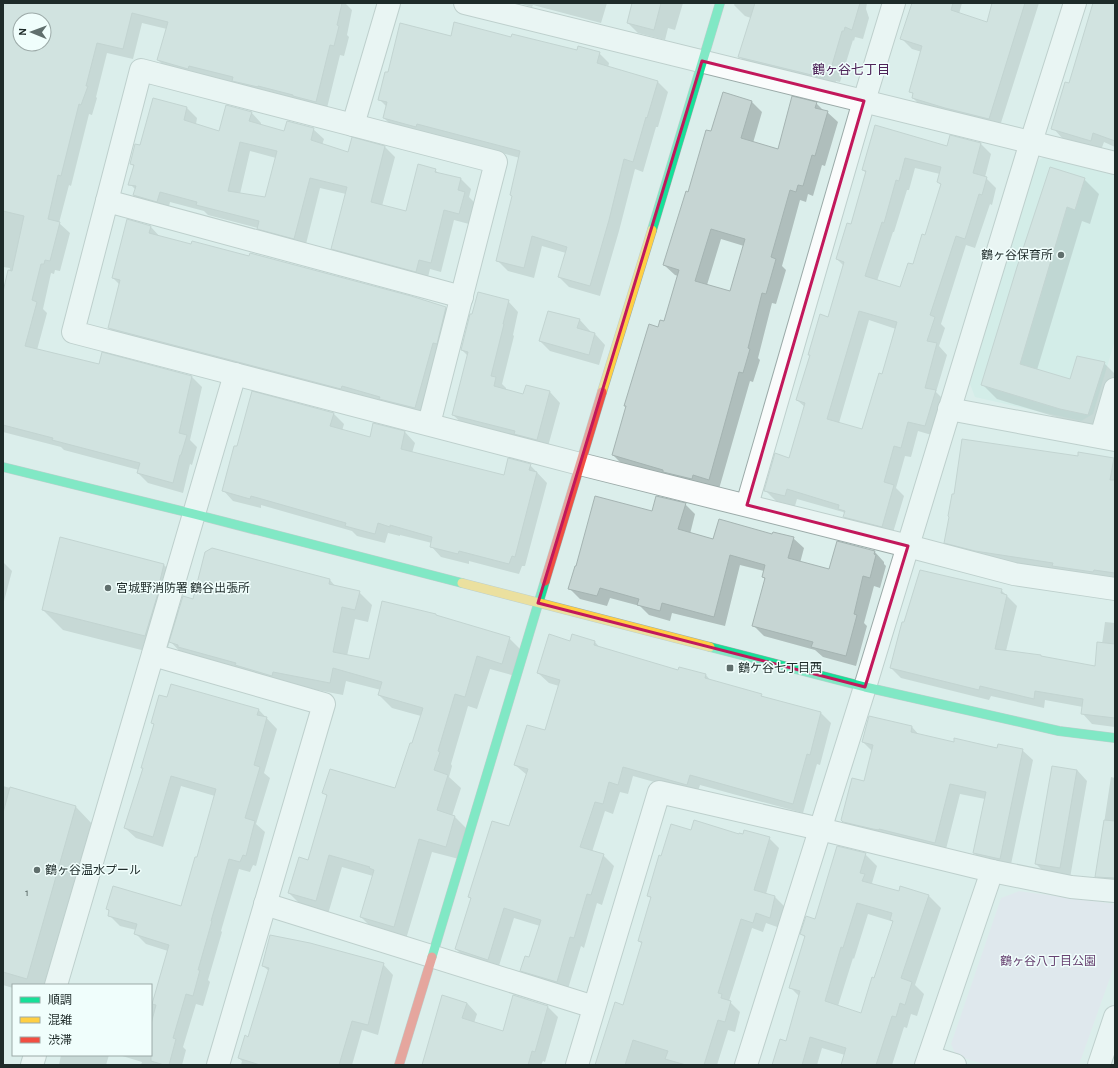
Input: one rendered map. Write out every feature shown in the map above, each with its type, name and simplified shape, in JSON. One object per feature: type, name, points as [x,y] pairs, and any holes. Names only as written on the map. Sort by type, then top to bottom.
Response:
[{"type":"street","points":[[353,125],[389,3]]},
{"type":"street","points":[[465,3],[1115,163]]},
{"type":"street","points":[[399,1065],[720,3]]},
{"type":"street","points":[[747,505],[864,101],[894,3]]},
{"type":"street","points":[[746,1065],[865,687],[949,409],[1075,3]]},
{"type":"street","points":[[429,424],[496,162],[141,70],[73,332],[580,464],[747,505],[1014,574],[1115,589]]},
{"type":"street","points":[[107,201],[462,297]]},
{"type":"street","points":[[56,984],[235,374]]},
{"type":"street","points":[[949,409],[1108,438],[1115,389]]},
{"type":"street","points":[[3,467],[194,514],[865,687],[1059,731],[1115,738]]},
{"type":"street","points":[[153,655],[324,704],[218,1065]]},
{"type":"street","points":[[577,1065],[658,792],[820,829],[992,871],[1071,887],[1115,891]]},
{"type":"street","points":[[955,1065],[928,1061],[992,871]]},
{"type":"street","points":[[265,904],[594,1007]]},
{"type":"street","points":[[1099,1065],[1115,1017]]},
{"type":"highlighted area","points":[[702,61],[864,101],[747,505],[908,546],[865,687],[538,603]]},
{"type":"shaded area","name":"鶴ヶ谷保育所","points":[[1048,155],[1115,170],[1115,340],[1093,414],[1081,421],[975,397],[970,384],[1034,163]]},
{"type":"green space","name":"鶴ヶ谷八丁目公園","points":[[1019,891],[1115,904],[1115,964],[1079,1065],[988,1065],[956,1056],[951,1044],[1001,898]]},
{"type":"building","points":[[3,3],[342,3],[337,25],[339,26],[334,46],[330,45],[316,102],[258,86],[232,81],[233,77],[189,66],[188,69],[157,60],[168,22],[132,13],[123,49],[97,43],[86,86],[88,86],[81,105],[79,104],[61,176],[58,175],[48,219],[60,222],[50,261],[45,260],[44,264],[41,264],[32,300],[37,302],[25,346],[99,364],[102,352],[192,376],[179,433],[187,435],[173,483],[137,473],[140,463],[52,440],[53,438],[3,425],[3,292],[8,270],[12,271],[24,216],[3,211]]},
{"type":"building","points":[[632,3],[661,3],[654,30],[627,23]]},
{"type":"building","points":[[755,3],[860,3],[852,30],[845,27],[844,31],[842,31],[830,72],[826,71],[824,78],[738,57]]},
{"type":"building","points":[[912,3],[953,3],[951,10],[987,22],[992,3],[1025,3],[989,119],[912,98],[913,93],[909,92],[922,46],[900,39]]},
{"type":"building","points":[[1093,3],[1115,3],[1115,141],[1093,133],[1091,141],[1051,129],[1065,82],[1069,83]]},
{"type":"building","points":[[454,22],[511,37],[512,34],[577,50],[578,46],[600,52],[597,63],[658,81],[633,162],[624,159],[609,220],[590,286],[558,277],[567,247],[532,236],[524,268],[496,261],[512,196],[510,195],[520,151],[417,124],[416,127],[383,118],[387,102],[378,100],[385,72],[388,72],[400,23],[451,36]]},
{"type":"building","points":[[723,92],[752,101],[741,138],[778,149],[792,96],[817,102],[815,108],[828,111],[815,156],[812,155],[803,186],[798,185],[796,192],[790,190],[771,257],[776,259],[766,294],[762,293],[748,348],[750,349],[743,373],[739,372],[709,480],[693,475],[692,479],[663,472],[663,470],[612,455],[626,406],[624,406],[649,324],[658,327],[660,320],[664,321],[679,270],[663,265],[686,191],[688,192],[706,130],[711,131]],"holes":[[[711,229],[745,239],[730,291],[695,281]]]},
{"type":"building","points":[[153,98],[187,107],[184,120],[219,131],[226,105],[252,112],[249,121],[284,131],[287,121],[314,128],[311,140],[348,152],[352,137],[385,146],[371,202],[406,211],[418,164],[436,169],[435,172],[461,178],[458,190],[465,192],[459,214],[444,210],[431,263],[419,260],[416,272],[331,249],[347,187],[310,178],[294,239],[257,229],[259,221],[196,205],[197,202],[160,192],[157,202],[133,195],[136,186],[128,185],[134,165],[130,164],[135,144],[140,145]],"holes":[[[240,142],[277,151],[265,197],[228,191]]]},
{"type":"building","points":[[875,125],[947,146],[950,135],[981,143],[973,173],[987,177],[982,195],[979,194],[965,239],[956,236],[930,315],[935,317],[927,341],[937,343],[925,388],[936,390],[925,426],[908,422],[901,448],[894,446],[884,482],[894,485],[882,527],[843,517],[845,511],[838,509],[839,505],[787,489],[785,496],[764,491],[775,453],[789,458],[805,403],[796,400],[810,355],[808,355],[820,314],[828,317],[844,262],[836,259],[847,223],[851,224],[866,171],[862,170]],"holes":[[[905,158],[941,167],[937,182],[941,184],[925,235],[922,234],[913,264],[908,263],[900,287],[865,276],[882,222],[884,223],[896,180],[899,181]],[[859,311],[897,322],[882,374],[879,373],[862,429],[827,419]]]},
{"type":"building","points":[[1050,167],[1085,178],[1075,210],[1067,207],[1020,364],[1070,379],[1077,356],[1105,362],[1088,415],[1060,409],[981,385],[1017,267]]},
{"type":"building","points":[[127,219],[151,226],[149,233],[191,244],[192,241],[249,256],[250,253],[411,296],[446,307],[437,344],[433,343],[415,408],[379,399],[380,397],[342,386],[341,389],[108,328],[120,280],[112,278]]},
{"type":"building","points":[[478,292],[509,300],[491,376],[496,377],[494,386],[523,394],[526,385],[550,391],[537,440],[514,434],[515,431],[452,415],[468,352],[461,350],[470,314],[472,314]]},
{"type":"building","points":[[548,311],[580,319],[577,328],[595,333],[589,355],[539,341]]},
{"type":"building","points":[[252,391],[334,413],[330,426],[370,437],[373,423],[405,431],[401,449],[504,475],[508,458],[531,464],[529,470],[537,472],[515,557],[512,556],[509,564],[459,551],[458,554],[430,547],[432,537],[390,525],[390,527],[378,523],[375,534],[345,526],[346,523],[251,496],[250,499],[222,491],[234,446],[237,446]]},
{"type":"building","points":[[962,439],[1078,456],[1078,452],[1114,458],[1110,480],[1115,480],[1115,573],[1094,570],[1093,572],[1052,566],[1053,563],[975,551],[944,543],[952,494],[954,494]]},
{"type":"building","points":[[595,496],[652,511],[656,496],[686,503],[678,529],[713,539],[719,519],[772,534],[773,532],[794,537],[788,558],[829,569],[837,541],[875,551],[874,554],[876,555],[870,578],[863,576],[854,614],[857,615],[846,656],[811,647],[813,642],[752,626],[765,578],[762,577],[765,565],[730,555],[714,617],[662,603],[660,611],[637,605],[639,599],[600,588],[597,596],[568,589],[576,566]]},
{"type":"building","points":[[60,537],[164,564],[159,590],[145,636],[42,610]]},
{"type":"building","points":[[212,548],[330,579],[329,584],[360,591],[355,610],[342,607],[333,652],[369,659],[382,601],[436,614],[510,637],[502,664],[477,656],[465,697],[455,694],[438,751],[440,752],[434,770],[448,775],[437,810],[455,816],[446,847],[419,839],[394,927],[360,917],[374,870],[369,868],[370,867],[329,855],[316,901],[288,893],[299,857],[308,860],[327,795],[322,793],[330,769],[395,788],[423,708],[378,695],[382,682],[333,668],[330,683],[273,672],[272,676],[235,665],[236,663],[178,647],[178,645],[169,642],[183,596],[193,599],[205,552]]},
{"type":"building","points":[[920,570],[1002,589],[1001,593],[1007,595],[995,649],[1041,655],[1095,666],[1097,642],[1115,644],[1115,718],[1081,714],[1083,699],[1035,691],[1034,699],[980,686],[979,690],[890,668],[902,622],[904,622]]},
{"type":"building","points":[[549,634],[570,641],[572,634],[595,641],[594,645],[678,670],[679,667],[706,674],[705,678],[762,694],[761,696],[821,712],[810,755],[807,754],[793,804],[690,775],[687,785],[623,767],[618,785],[609,782],[603,804],[595,802],[580,847],[604,854],[591,895],[587,894],[574,938],[570,937],[557,982],[520,971],[525,956],[529,957],[541,920],[504,908],[488,960],[455,949],[471,898],[468,897],[492,821],[509,826],[528,769],[514,765],[527,725],[545,730],[560,680],[537,673]]},
{"type":"building","points":[[171,684],[259,709],[257,715],[267,717],[254,765],[260,767],[245,818],[255,821],[246,856],[243,855],[240,862],[229,859],[198,970],[200,970],[193,996],[186,994],[173,1038],[176,1039],[169,1065],[164,1065],[151,1061],[152,1020],[156,1005],[152,1004],[169,945],[134,934],[137,924],[108,916],[109,910],[106,909],[113,886],[181,906],[195,857],[197,857],[216,789],[171,776],[153,837],[124,828],[143,768],[141,768],[154,724],[151,723],[159,695],[167,697]]},
{"type":"building","points":[[869,716],[912,726],[911,732],[954,742],[954,738],[997,748],[998,744],[1023,749],[1000,859],[973,853],[986,792],[950,784],[935,843],[843,822],[841,820],[852,778],[864,781],[873,745],[862,742]]},
{"type":"building","points":[[1052,766],[1077,770],[1060,868],[1035,864]]},
{"type":"building","points":[[10,787],[76,806],[27,979],[3,972],[3,813]]},
{"type":"building","points":[[694,820],[739,834],[743,834],[744,830],[770,837],[754,890],[775,896],[770,918],[756,913],[753,923],[741,919],[718,993],[722,994],[721,998],[731,1001],[725,1022],[718,1020],[704,1065],[686,1065],[665,1059],[668,1051],[633,1040],[625,1065],[595,1065],[615,1002],[623,1005],[642,942],[638,941],[651,897],[647,896],[659,855],[661,856],[671,824],[691,830]]},
{"type":"building","points":[[1104,820],[1115,821],[1115,878],[1095,877]]},
{"type":"building","points":[[837,846],[866,853],[860,873],[865,874],[862,881],[899,891],[900,886],[929,895],[901,978],[912,982],[905,1005],[900,1003],[896,1017],[892,1016],[876,1065],[841,1065],[846,1048],[810,1037],[802,1065],[772,1065],[780,1039],[786,1041],[800,991],[789,988],[805,936],[800,934],[806,916],[815,919]],"holes":[[[857,903],[892,913],[890,920],[893,921],[874,978],[872,977],[861,1013],[825,1001],[841,947],[843,948]]]},
{"type":"building","points":[[270,935],[310,943],[384,963],[368,1025],[352,1021],[339,1065],[260,1065],[238,1058],[245,1035],[248,1037],[269,968],[262,966]]},
{"type":"building","points":[[442,995],[467,1003],[462,1018],[503,1031],[513,995],[548,1006],[535,1052],[532,1051],[528,1065],[422,1065]]},
{"type":"traffic: fast","points":[[652,230],[720,3]]},
{"type":"traffic: fast","points":[[3,467],[194,514],[462,583]]},
{"type":"traffic: fast","points":[[432,957],[545,581]]},
{"type":"traffic: fast","points":[[710,647],[865,687],[1059,731],[1115,738]]},
{"type":"traffic: slow","points":[[602,392],[652,230]]},
{"type":"traffic: slow","points":[[462,583],[710,647]]},
{"type":"traffic: jam","points":[[545,581],[602,392]]},
{"type":"traffic: jam","points":[[399,1065],[432,957]]},
{"type":"place","name":"鶴ヶ谷保育所","points":[[1061,255]]},
{"type":"place","name":"宮城野消防署 鶴谷出張所","points":[[108,588]]},
{"type":"place","name":"鶴ケ谷七丁目西","points":[[730,668]]},
{"type":"place","name":"鶴ヶ谷温水プール","points":[[37,870]]},
{"type":"district","name":"鶴ヶ谷七丁目","points":[[851,70]]}]
